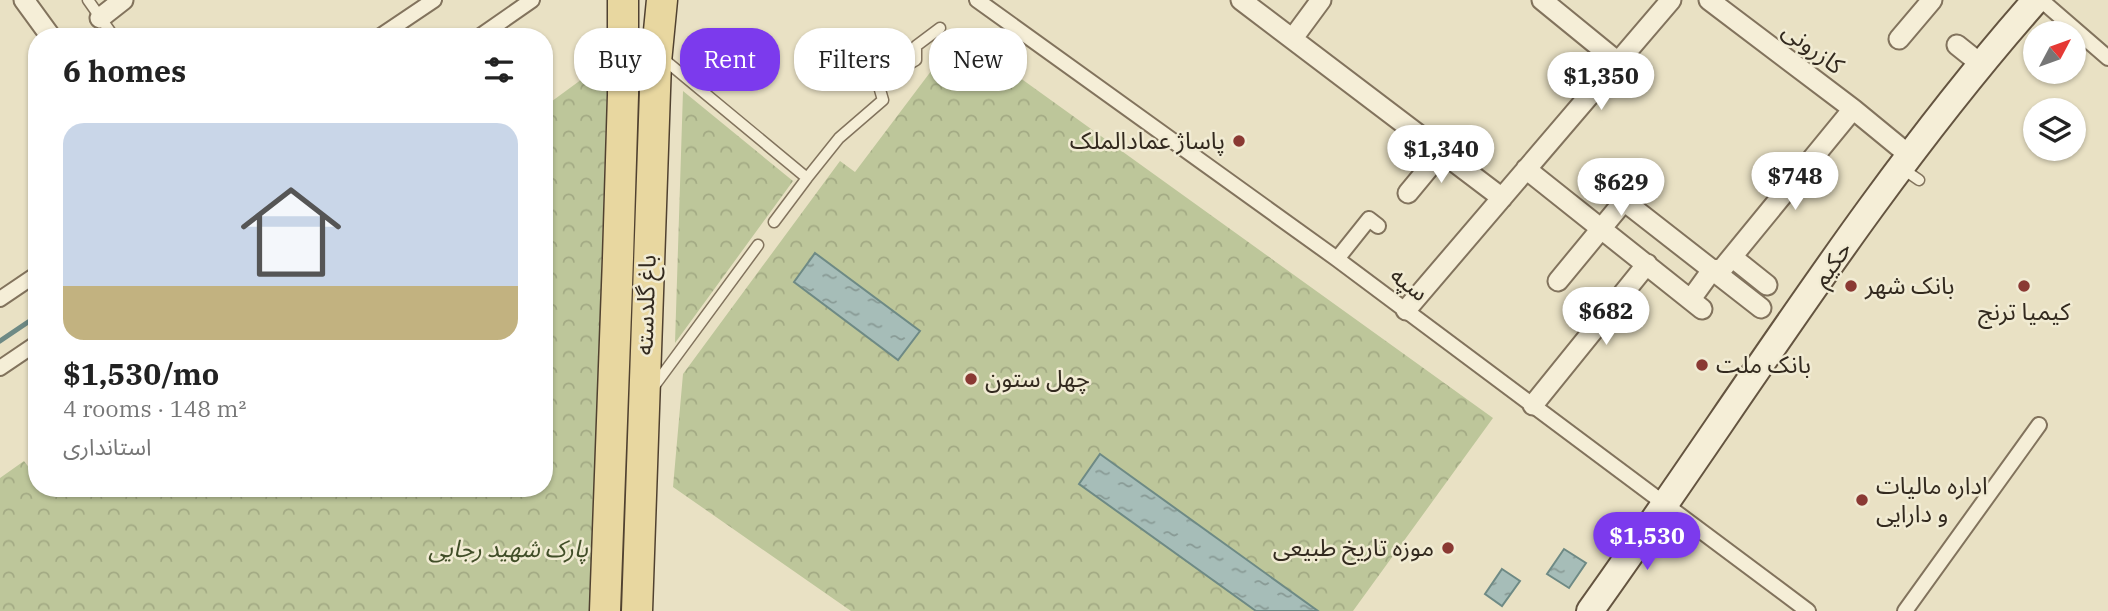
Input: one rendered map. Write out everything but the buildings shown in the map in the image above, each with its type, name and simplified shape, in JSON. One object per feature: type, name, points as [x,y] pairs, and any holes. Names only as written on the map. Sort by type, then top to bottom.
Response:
[{"type":"main road","name":"باغ گلدسته","points":[[605,611],[621,144],[623,0]]},
{"type":"main road","name":"باغ گلدسته","points":[[659,28],[662,0]]},
{"type":"main road","name":"حکیم","points":[[1590,611],[1662,503],[1979,63],[2039,0]]},
{"type":"main road","name":"باغ گلدسته","points":[[637,611],[655,91]]},
{"type":"main road","points":[[621,144],[652,146]]},
{"type":"main road","points":[[607,558],[639,559]]},
{"type":"street","points":[[24,0],[44,28]]},
{"type":"street","points":[[100,18],[123,0]]},
{"type":"street","points":[[392,28],[434,0]]},
{"type":"street","points":[[492,28],[532,0]]},
{"type":"street","name":"سپه","points":[[977,0],[1337,259],[1808,611]]},
{"type":"street","points":[[1293,38],[1321,0]]},
{"type":"street","points":[[1542,0],[1618,62]]},
{"type":"street","points":[[1406,310],[1671,0]]},
{"type":"street","name":"کازرونی","points":[[1709,0],[1853,109],[1908,163]]},
{"type":"street","points":[[2039,0],[2108,58]]},
{"type":"street","points":[[1248,2],[1502,198]]},
{"type":"street","points":[[1899,39],[1938,3]]},
{"type":"street","points":[[1957,45],[1979,63]]},
{"type":"street","name":"کازرونی","points":[[1712,270],[1722,269],[1853,109]]},
{"type":"street","points":[[1408,193],[1442,152]]},
{"type":"street","points":[[1525,169],[1696,304],[1712,270]]},
{"type":"street","points":[[1558,281],[1624,201],[1761,308]]},
{"type":"street","points":[[1337,259],[1369,219],[1378,226]]},
{"type":"street","points":[[1732,257],[1767,285]]},
{"type":"street","points":[[1533,405],[1647,264]]},
{"type":"street","points":[[0,299],[28,280]]},
{"type":"street","points":[[0,368],[28,349]]},
{"type":"street","points":[[1905,611],[2039,425]]},
{"type":"lane","points":[[88,0],[107,28]]},
{"type":"lane","name":"حکیم","points":[[1979,63],[2029,0]]},
{"type":"lane","points":[[775,222],[839,138],[883,100],[878,83],[916,60],[916,46],[929,36]]},
{"type":"lane","points":[[666,61],[807,178]]},
{"type":"lane","points":[[644,401],[758,245]]},
{"type":"lane","points":[[1581,611],[1662,503]]},
{"type":"green space","points":[[929,74],[929,91],[1027,91],[1027,83],[1493,418],[1353,611],[851,611],[673,487],[683,374],[840,161],[855,172]]},
{"type":"green space","name":"پارک شهید رجایی","points":[[574,85],[574,91],[607,91],[591,611],[0,611],[0,478],[24,461],[28,466],[28,497],[553,497],[553,100]]},
{"type":"green space","points":[[683,91],[793,181],[675,343]]},
{"type":"water","points":[[815,253],[920,331],[898,360],[794,282]]},
{"type":"water","points":[[1100,454],[1318,611],[1256,611],[1079,484]]},
{"type":"water","points":[[1564,549],[1586,563],[1569,588],[1547,574]]},
{"type":"water","points":[[1502,569],[1520,581],[1502,606],[1485,594]]},
{"type":"waterway","points":[[0,341],[28,322]]},
{"type":"place","name":"پاساژ عمادالملک","points":[[1239,141]]},
{"type":"place","name":"بانک شهر","points":[[1851,286]]},
{"type":"place","name":"کیمیا ترنج","points":[[2024,286]]},
{"type":"place","name":"بانک ملت","points":[[1702,365]]},
{"type":"place","name":"چهل ستون","points":[[971,379]]},
{"type":"place","name":"اداره مالیات و دارایی","points":[[1862,500]]},
{"type":"place","name":"موزه تاریخ طبیعی","points":[[1448,548]]}]
